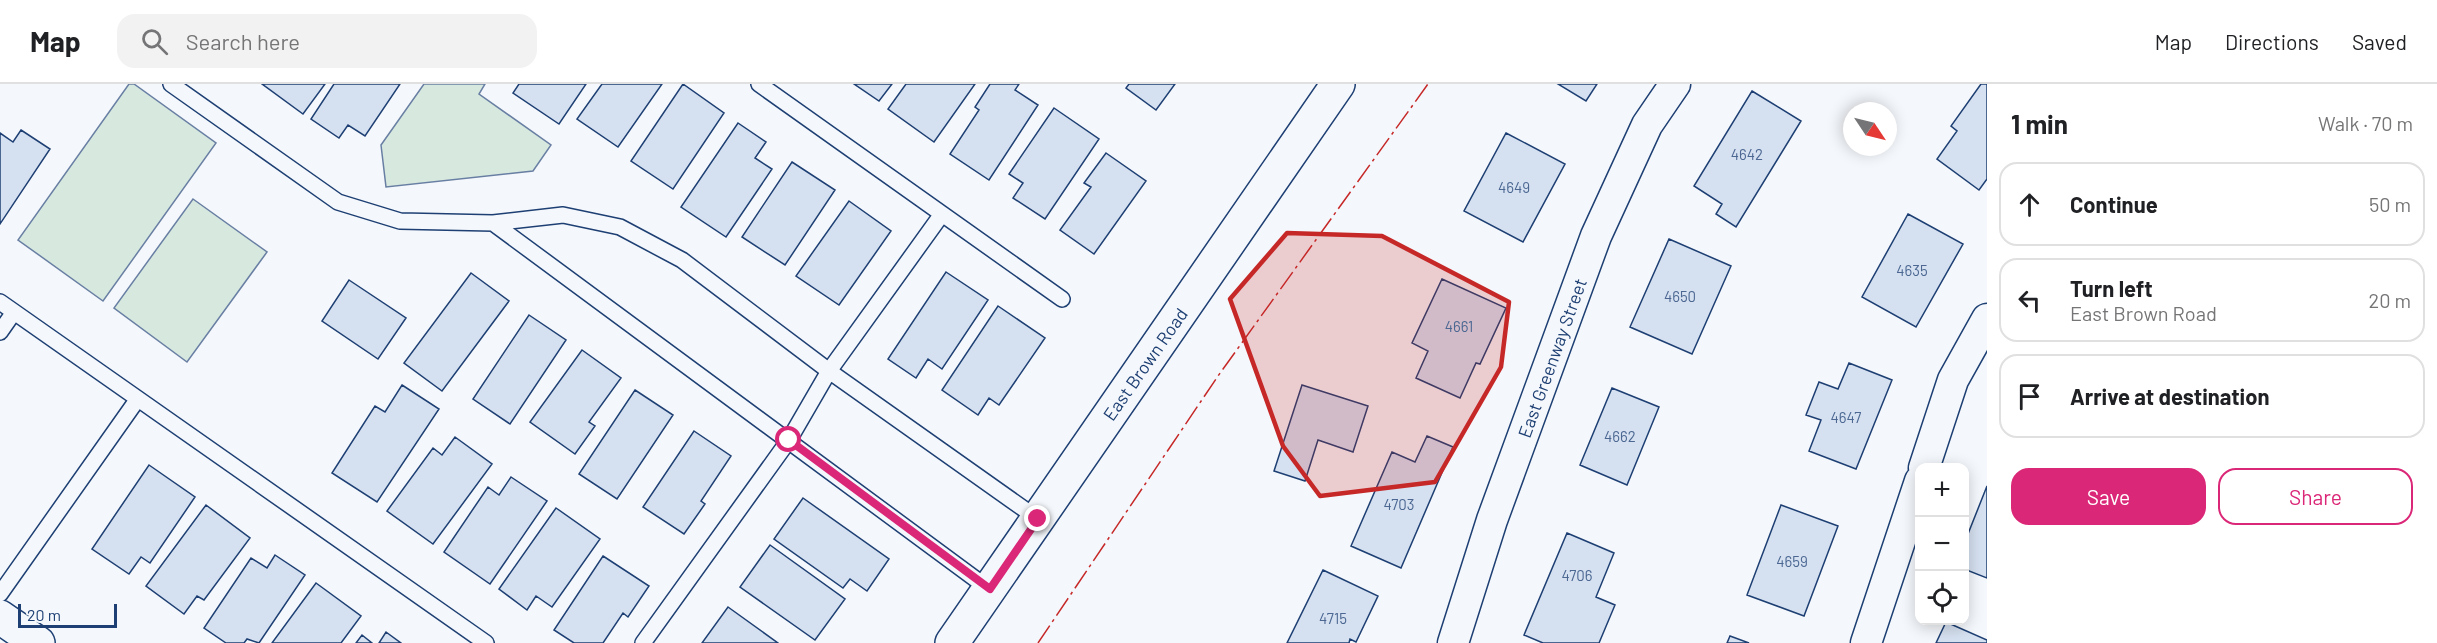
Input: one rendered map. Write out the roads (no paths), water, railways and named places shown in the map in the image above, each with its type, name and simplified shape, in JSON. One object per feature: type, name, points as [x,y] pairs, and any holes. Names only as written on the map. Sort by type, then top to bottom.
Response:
[{"type":"main road","name":"East Brown Road","points":[[952,643],[1338,84]]},
{"type":"main road","points":[[0,617],[38,643]]},
{"type":"street","name":"East Greenway Street","points":[[1453,643],[1492,520],[1596,236],[1647,126],[1675,84]]},
{"type":"street","points":[[1926,463],[1953,380],[1987,319]]},
{"type":"street","points":[[1866,643],[1915,497]]},
{"type":"lane","points":[[171,84],[338,202],[400,221],[493,223],[563,215],[620,226],[682,260],[829,371],[1038,519]]},
{"type":"lane","points":[[759,84],[1062,299]]},
{"type":"lane","points":[[643,643],[789,440],[829,371],[942,214]]},
{"type":"lane","points":[[493,223],[990,589]]},
{"type":"lane","points":[[0,302],[486,643]]},
{"type":"lane","points":[[0,332],[14,312]]},
{"type":"lane","points":[[0,594],[137,400]]}]
